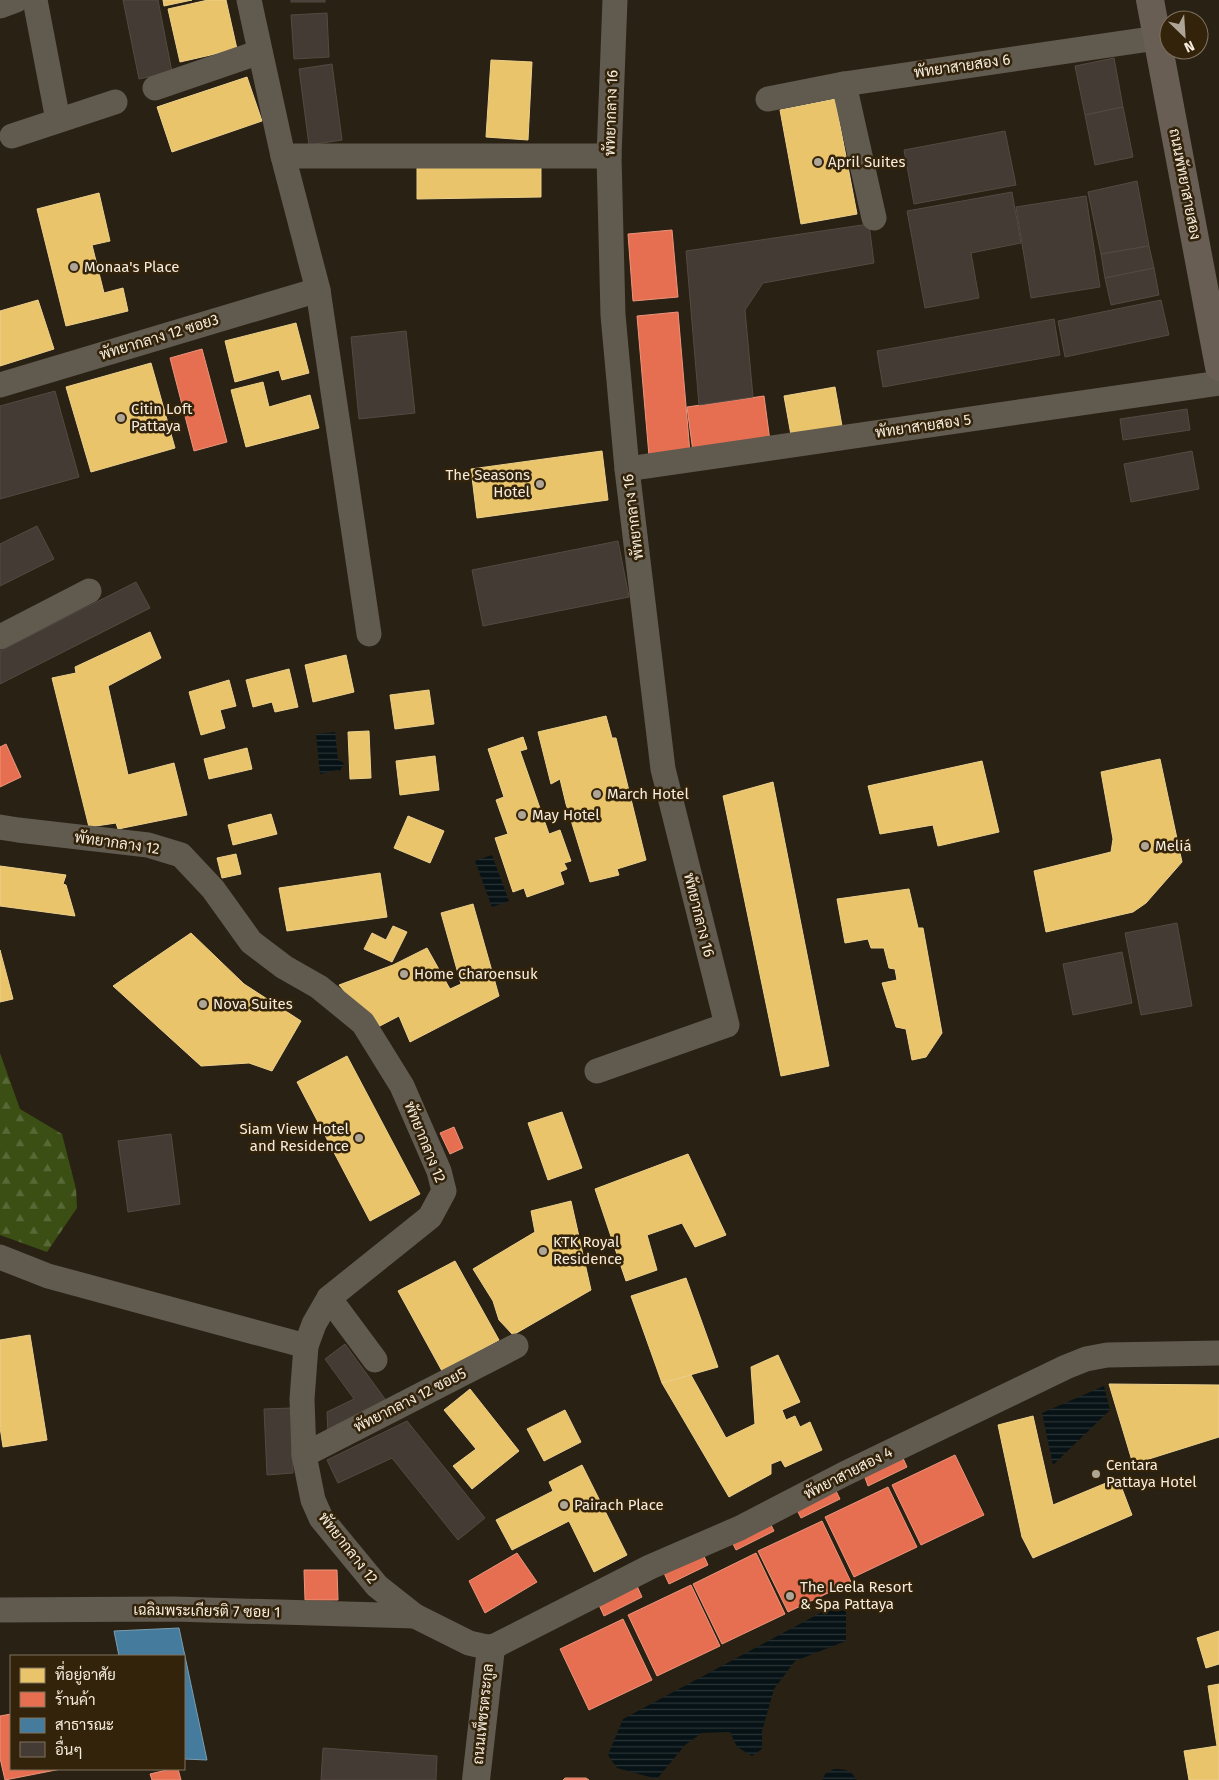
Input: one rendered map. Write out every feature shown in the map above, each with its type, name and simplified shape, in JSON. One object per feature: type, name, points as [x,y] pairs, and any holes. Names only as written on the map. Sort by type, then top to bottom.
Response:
[{"type":"main road","name":"ถนนพัทยาสายสอง","points":[[1150,0],[1219,367]]},
{"type":"street","points":[[0,6],[16,0]]},
{"type":"street","points":[[35,0],[58,120]]},
{"type":"street","points":[[249,0],[283,156],[318,290],[369,634]]},
{"type":"street","name":"พัทยากลาง 16","points":[[597,1071],[727,1025],[662,769],[627,469],[613,315],[609,156],[615,0]]},
{"type":"street","name":"พัทยาสายสอง 6","points":[[768,99],[844,84],[1157,38]]},
{"type":"street","points":[[155,88],[260,52]]},
{"type":"street","points":[[844,84],[874,218]]},
{"type":"street","points":[[12,136],[115,102]]},
{"type":"street","points":[[283,156],[609,156]]},
{"type":"street","name":"พัทยากลาง 12 ซอย3","points":[[0,385],[318,290]]},
{"type":"street","name":"พัทยาสายสอง 5","points":[[627,469],[1219,383]]},
{"type":"street","points":[[0,637],[89,591]]},
{"type":"street","name":"พัทยากลาง 12","points":[[0,827],[148,845],[181,855],[213,889],[251,942],[284,967],[319,987],[363,1023],[402,1086],[439,1171],[444,1191],[430,1217],[329,1298],[314,1324],[306,1346],[302,1399],[304,1455],[313,1500],[321,1518],[377,1586],[415,1616],[469,1643],[491,1648]]},
{"type":"street","points":[[0,1257],[48,1276],[306,1346]]},
{"type":"street","points":[[329,1298],[375,1360]]},
{"type":"street","name":"พัทยากลาง 12 ซอย5","points":[[304,1455],[516,1346]]},
{"type":"street","name":"พัทยาสายสอง 4","points":[[491,1648],[650,1567],[740,1528],[844,1474],[1066,1367],[1086,1359],[1107,1355],[1219,1353]]},
{"type":"street","name":"เฉลิมพระเกียรติ 7 ซอย 1","points":[[0,1610],[182,1609],[415,1616]]},
{"type":"street","name":"ถนนเพ็ชรตระกูล","points":[[476,1780],[491,1648]]},
{"type":"green space","points":[[0,1053],[20,1109],[62,1134],[76,1189],[77,1208],[47,1252],[0,1235]]},
{"type":"shaded area","points":[[335,732],[338,760],[344,763],[340,771],[320,774],[316,734]]},
{"type":"shaded area","points":[[492,855],[509,901],[492,907],[475,861]]},
{"type":"shaded area","points":[[1104,1386],[1110,1410],[1053,1465],[1042,1413]]},
{"type":"shaded area","points":[[835,1605],[846,1611],[846,1641],[795,1661],[774,1689],[762,1731],[762,1749],[752,1756],[737,1747],[730,1732],[702,1733],[685,1745],[657,1779],[617,1768],[608,1755],[623,1719]]},
{"type":"shaded area","points":[[834,1769],[847,1771],[857,1780],[822,1780],[825,1774]]},
{"type":"building: ที่อยู่อาศัย","points":[[163,0],[192,0],[164,6]]},
{"type":"building: ที่อยู่อาศัย","points":[[208,0],[226,0],[237,49],[180,62],[168,9]]},
{"type":"building: ที่อยู่อาศัย","points":[[491,60],[532,62],[528,140],[486,137]]},
{"type":"building: ที่อยู่อาศัย","points":[[247,77],[262,121],[172,152],[157,107]]},
{"type":"building: ที่อยู่อาศัย","name":"April Suites","points":[[835,99],[857,214],[801,224],[780,110]]},
{"type":"building: ที่อยู่อาศัย","points":[[541,160],[541,197],[417,199],[417,161]]},
{"type":"building: ที่อยู่อาศัย","name":"Monaa's Place","points":[[99,193],[110,241],[92,245],[104,293],[123,288],[128,311],[66,326],[37,209]]},
{"type":"building: ที่อยู่อาศัย","points":[[38,300],[54,349],[0,366],[0,311]]},
{"type":"building: ที่อยู่อาศัย","points":[[296,323],[309,373],[282,380],[279,370],[235,382],[225,341]]},
{"type":"building: ที่อยู่อาศัย","name":"Citin Loft Pattaya","points":[[151,363],[175,448],[91,472],[66,387]]},
{"type":"building: ที่อยู่อาศัย","points":[[263,382],[269,407],[310,395],[319,428],[246,447],[231,390]]},
{"type":"building: ที่อยู่อาศัย","points":[[835,387],[842,426],[791,435],[784,396]]},
{"type":"building: ที่อยู่อาศัย","name":"The Seasons Hotel","points":[[602,451],[608,500],[477,518],[471,469]]},
{"type":"building: ที่อยู่อาศัย","points":[[150,632],[161,658],[108,686],[128,775],[174,763],[187,815],[118,829],[116,823],[89,827],[52,678],[76,673],[75,667]]},
{"type":"building: ที่อยู่อาศัย","points":[[346,655],[354,692],[313,702],[305,665]]},
{"type":"building: ที่อยู่อาศัย","points":[[289,669],[298,707],[275,712],[272,702],[253,707],[246,680]]},
{"type":"building: ที่อยู่อาศัย","points":[[229,680],[236,706],[220,710],[225,728],[201,735],[189,692]]},
{"type":"building: ที่อยู่อาศัย","points":[[429,690],[434,724],[395,729],[390,695]]},
{"type":"building: ที่อยู่อาศัย","name":"March Hotel","points":[[606,716],[612,738],[616,738],[646,860],[617,869],[619,875],[590,882],[560,779],[551,784],[538,732]]},
{"type":"building: ที่อยู่อาศัย","points":[[369,731],[371,778],[350,779],[348,732]]},
{"type":"building: ที่อยู่อาศัย","name":"May Hotel","points":[[523,737],[527,749],[520,751],[549,834],[560,830],[571,861],[564,863],[567,869],[560,872],[564,884],[527,897],[524,888],[513,892],[495,838],[508,834],[496,800],[504,797],[488,749]]},
{"type":"building: ที่อยู่อาศัย","points":[[247,748],[252,769],[209,779],[204,759]]},
{"type":"building: ที่อยู่อาศัย","points":[[435,756],[439,790],[400,795],[396,761]]},
{"type":"building: ที่อยู่อาศัย","name":"Meliá","points":[[1160,759],[1182,862],[1146,903],[1133,912],[1046,932],[1034,871],[1111,852],[1113,839],[1101,772]]},
{"type":"building: ที่อยู่อาศัย","points":[[982,761],[999,832],[938,846],[933,825],[880,834],[868,786]]},
{"type":"building: ที่อยู่อาศัย","points":[[773,782],[829,1066],[781,1076],[723,796]]},
{"type":"building: ที่อยู่อาศัย","points":[[271,814],[277,834],[233,845],[228,825]]},
{"type":"building: ที่อยู่อาศัย","points":[[408,816],[444,831],[430,863],[394,848]]},
{"type":"building: ที่อยู่อาศัย","points":[[236,854],[241,874],[222,878],[217,858]]},
{"type":"building: ที่อยู่อาศัย","points":[[0,866],[66,875],[63,884],[66,885],[75,916],[0,906]]},
{"type":"building: ที่อยู่อาศัย","points":[[380,873],[387,917],[287,931],[279,888]]},
{"type":"building: ที่อยู่อาศัย","points":[[909,889],[918,928],[923,928],[942,1033],[926,1057],[912,1060],[906,1029],[896,1027],[882,983],[897,980],[895,969],[889,968],[884,948],[871,948],[868,939],[845,943],[837,899]]},
{"type":"building: ที่อยู่อาศัย","name":"Home Charoensuk","points":[[473,904],[499,996],[410,1042],[399,1016],[376,1028],[339,985],[393,965],[427,948],[450,989],[461,984],[441,913]]},
{"type":"building: ที่อยู่อาศัย","points":[[393,926],[407,932],[392,962],[364,949],[372,933],[386,940]]},
{"type":"building: ที่อยู่อาศัย","name":"Nova Suites","points":[[191,933],[244,984],[301,1021],[272,1071],[249,1063],[201,1066],[113,986]]},
{"type":"building: ที่อยู่อาศัย","points":[[0,950],[13,999],[0,1002]]},
{"type":"building: ที่อยู่อาศัย","name":"Siam View Hotel and Residence","points":[[347,1056],[420,1194],[370,1221],[297,1082]]},
{"type":"building: ที่อยู่อาศัย","points":[[562,1112],[582,1168],[548,1180],[528,1123]]},
{"type":"building: ที่อยู่อาศัย","points":[[688,1154],[726,1235],[695,1247],[682,1223],[647,1235],[657,1270],[626,1281],[595,1189]]},
{"type":"building: ที่อยู่อาศัย","name":"KTK Royal Residence","points":[[571,1201],[591,1290],[513,1335],[499,1320],[493,1301],[473,1269],[535,1232],[531,1211]]},
{"type":"building: ที่อยู่อาศัย","points":[[455,1261],[499,1340],[442,1371],[398,1291]]},
{"type":"building: ที่อยู่อาศัย","points":[[686,1278],[718,1367],[662,1383],[631,1296]]},
{"type":"building: ที่อยู่อาศัย","points":[[30,1335],[47,1440],[3,1447],[0,1427],[0,1340]]},
{"type":"building: ที่อยู่อาศัย","points":[[778,1355],[800,1402],[782,1410],[786,1420],[795,1416],[800,1427],[810,1422],[822,1450],[785,1467],[781,1460],[771,1464],[771,1474],[729,1497],[662,1383],[691,1375],[726,1438],[755,1424],[751,1367]]},
{"type":"building: ที่อยู่อาศัย","points":[[1109,1384],[1219,1385],[1219,1437],[1133,1464]]},
{"type":"building: ที่อยู่อาศัย","points":[[470,1389],[519,1451],[472,1489],[453,1466],[476,1449],[444,1410]]},
{"type":"building: ที่อยู่อาศัย","points":[[565,1410],[581,1442],[544,1461],[527,1429]]},
{"type":"building: ที่อยู่อาศัย","points":[[1033,1416],[1053,1505],[1118,1478],[1132,1515],[1033,1558],[1022,1537],[998,1425]]},
{"type":"building: ที่อยู่อาศัย","name":"Pairach Place","points":[[582,1465],[627,1555],[594,1572],[569,1521],[512,1550],[496,1520],[553,1491],[549,1482]]},
{"type":"building: ที่อยู่อาศัย","points":[[1219,1631],[1219,1664],[1206,1668],[1197,1638]]},
{"type":"building: ที่อยู่อาศัย","points":[[1219,1684],[1219,1780],[1189,1780],[1184,1751],[1217,1746],[1208,1686]]},
{"type":"building: ร้านค้า","points":[[672,230],[678,297],[633,301],[628,234]]},
{"type":"building: ร้านค้า","points":[[678,312],[690,453],[649,456],[637,316]]},
{"type":"building: ร้านค้า","points":[[202,349],[227,442],[194,451],[170,358]]},
{"type":"building: ร้านค้า","points":[[764,396],[770,441],[693,452],[687,407]]},
{"type":"building: ร้านค้า","points":[[6,744],[21,777],[0,787],[0,747]]},
{"type":"building: ร้านค้า","points":[[454,1127],[463,1148],[450,1154],[440,1133]]},
{"type":"building: ร้านค้า","points":[[955,1455],[984,1515],[921,1545],[892,1485]]},
{"type":"building: ร้านค้า","points":[[902,1456],[907,1467],[868,1486],[864,1475]]},
{"type":"building: ร้านค้า","points":[[888,1487],[917,1547],[854,1577],[825,1517]]},
{"type":"building: ร้านค้า","points":[[835,1489],[840,1499],[801,1518],[796,1508]]},
{"type":"building: ร้านค้า","points":[[769,1521],[774,1531],[736,1550],[731,1540]]},
{"type":"building: ร้านค้า","points":[[822,1521],[851,1582],[788,1612],[758,1551]]},
{"type":"building: ร้านค้า","points":[[517,1553],[537,1582],[485,1613],[469,1581]]},
{"type":"building: ร้านค้า","points":[[756,1553],[785,1614],[722,1644],[693,1584]]},
{"type":"building: ร้านค้า","points":[[703,1554],[708,1565],[669,1584],[664,1573]]},
{"type":"building: ร้านค้า","points":[[304,1570],[337,1570],[338,1600],[305,1600]]},
{"type":"building: ร้านค้า","points":[[691,1585],[720,1646],[657,1676],[628,1615]]},
{"type":"building: ร้านค้า","points":[[637,1586],[642,1597],[604,1616],[599,1605]]},
{"type":"building: ร้านค้า","points":[[623,1619],[652,1680],[589,1710],[560,1649]]},
{"type":"building: ร้านค้า","points":[[10,1714],[10,1770],[56,1770],[5,1780],[0,1758],[0,1716]]},
{"type":"building: ร้านค้า","points":[[167,1770],[178,1770],[181,1780],[152,1780],[150,1774]]},
{"type":"building: ร้านค้า","points":[[565,1778],[586,1778],[589,1780],[563,1780]]},
{"type":"building: สาธารณะ","points":[[179,1628],[185,1655],[119,1655],[114,1631]]},
{"type":"building: สาธารณะ","points":[[185,1656],[207,1760],[185,1759]]},
{"type":"building: อื่นๆ","points":[[123,0],[158,0],[172,72],[139,79]]},
{"type":"building: อื่นๆ","points":[[291,0],[325,0],[325,2],[291,2]]},
{"type":"building: อื่นๆ","points":[[327,13],[329,57],[294,59],[291,15]]},
{"type":"building: อื่นๆ","points":[[1114,58],[1123,107],[1085,115],[1075,66]]},
{"type":"building: อื่นๆ","points":[[332,64],[342,140],[309,145],[299,69]]},
{"type":"building: อื่นๆ","points":[[1123,107],[1133,157],[1095,165],[1085,115]]},
{"type":"building: อื่นๆ","points":[[1005,131],[1016,185],[914,204],[904,150]]},
{"type":"building: อื่นๆ","points":[[1137,181],[1149,246],[1101,254],[1088,192]]},
{"type":"building: อื่นๆ","points":[[1012,192],[1021,243],[971,253],[979,298],[925,308],[907,211]]},
{"type":"building: อื่นๆ","points":[[1086,196],[1100,287],[1031,298],[1016,207]]},
{"type":"building: อื่นๆ","points":[[869,224],[874,263],[763,283],[745,310],[753,397],[699,405],[686,251]]},
{"type":"building: อื่นๆ","points":[[1149,246],[1154,268],[1105,278],[1101,254]]},
{"type":"building: อื่นๆ","points":[[1154,268],[1159,295],[1111,305],[1105,278]]},
{"type":"building: อื่นๆ","points":[[1161,300],[1169,335],[1065,357],[1058,321]]},
{"type":"building: อื่นๆ","points":[[1054,319],[1060,355],[883,387],[877,351]]},
{"type":"building: อื่นๆ","points":[[406,331],[415,413],[359,419],[351,337]]},
{"type":"building: อื่นๆ","points":[[55,391],[79,477],[0,499],[0,406]]},
{"type":"building: อื่นๆ","points":[[1187,409],[1190,430],[1123,440],[1120,419]]},
{"type":"building: อื่นๆ","points":[[1192,451],[1199,489],[1131,502],[1124,464]]},
{"type":"building: อื่นๆ","points":[[37,526],[54,559],[0,586],[0,544]]},
{"type":"building: อื่นๆ","points":[[618,541],[629,597],[483,626],[472,570]]},
{"type":"building: อื่นๆ","points":[[136,582],[150,608],[0,684],[0,651]]},
{"type":"building: อื่นๆ","points":[[1177,923],[1192,1006],[1141,1015],[1125,933]]},
{"type":"building: อื่นๆ","points":[[1122,952],[1132,1003],[1073,1015],[1063,964]]},
{"type":"building: อื่นๆ","points":[[171,1134],[180,1204],[128,1212],[118,1141]]},
{"type":"building: อื่นๆ","points":[[345,1344],[390,1406],[328,1436],[327,1412],[354,1399],[325,1359]]},
{"type":"building: อื่นๆ","points":[[292,1408],[293,1473],[267,1475],[264,1409]]},
{"type":"building: อื่นๆ","points":[[407,1421],[485,1518],[458,1540],[392,1458],[338,1483],[327,1460]]},
{"type":"building: อื่นๆ","points":[[323,1748],[437,1756],[436,1780],[321,1780]]},
{"type":"place","name":"April Suites","points":[[818,162]]},
{"type":"place","name":"Monaa's Place","points":[[74,267]]},
{"type":"place","name":"Citin Loft Pattaya","points":[[121,418]]},
{"type":"place","name":"The Seasons Hotel","points":[[540,484]]},
{"type":"place","name":"March Hotel","points":[[597,794]]},
{"type":"place","name":"May Hotel","points":[[522,815]]},
{"type":"place","name":"Meliá","points":[[1145,846]]},
{"type":"place","name":"Home Charoensuk","points":[[404,974]]},
{"type":"place","name":"Nova Suites","points":[[203,1004]]},
{"type":"place","name":"Siam View Hotel and Residence","points":[[359,1138]]},
{"type":"place","name":"KTK Royal Residence","points":[[543,1251]]},
{"type":"place","name":"Centara Pattaya Hotel","points":[[1096,1474]]},
{"type":"place","name":"Pairach Place","points":[[564,1505]]},
{"type":"place","name":"The Leela Resort & Spa Pattaya","points":[[790,1596]]}]
